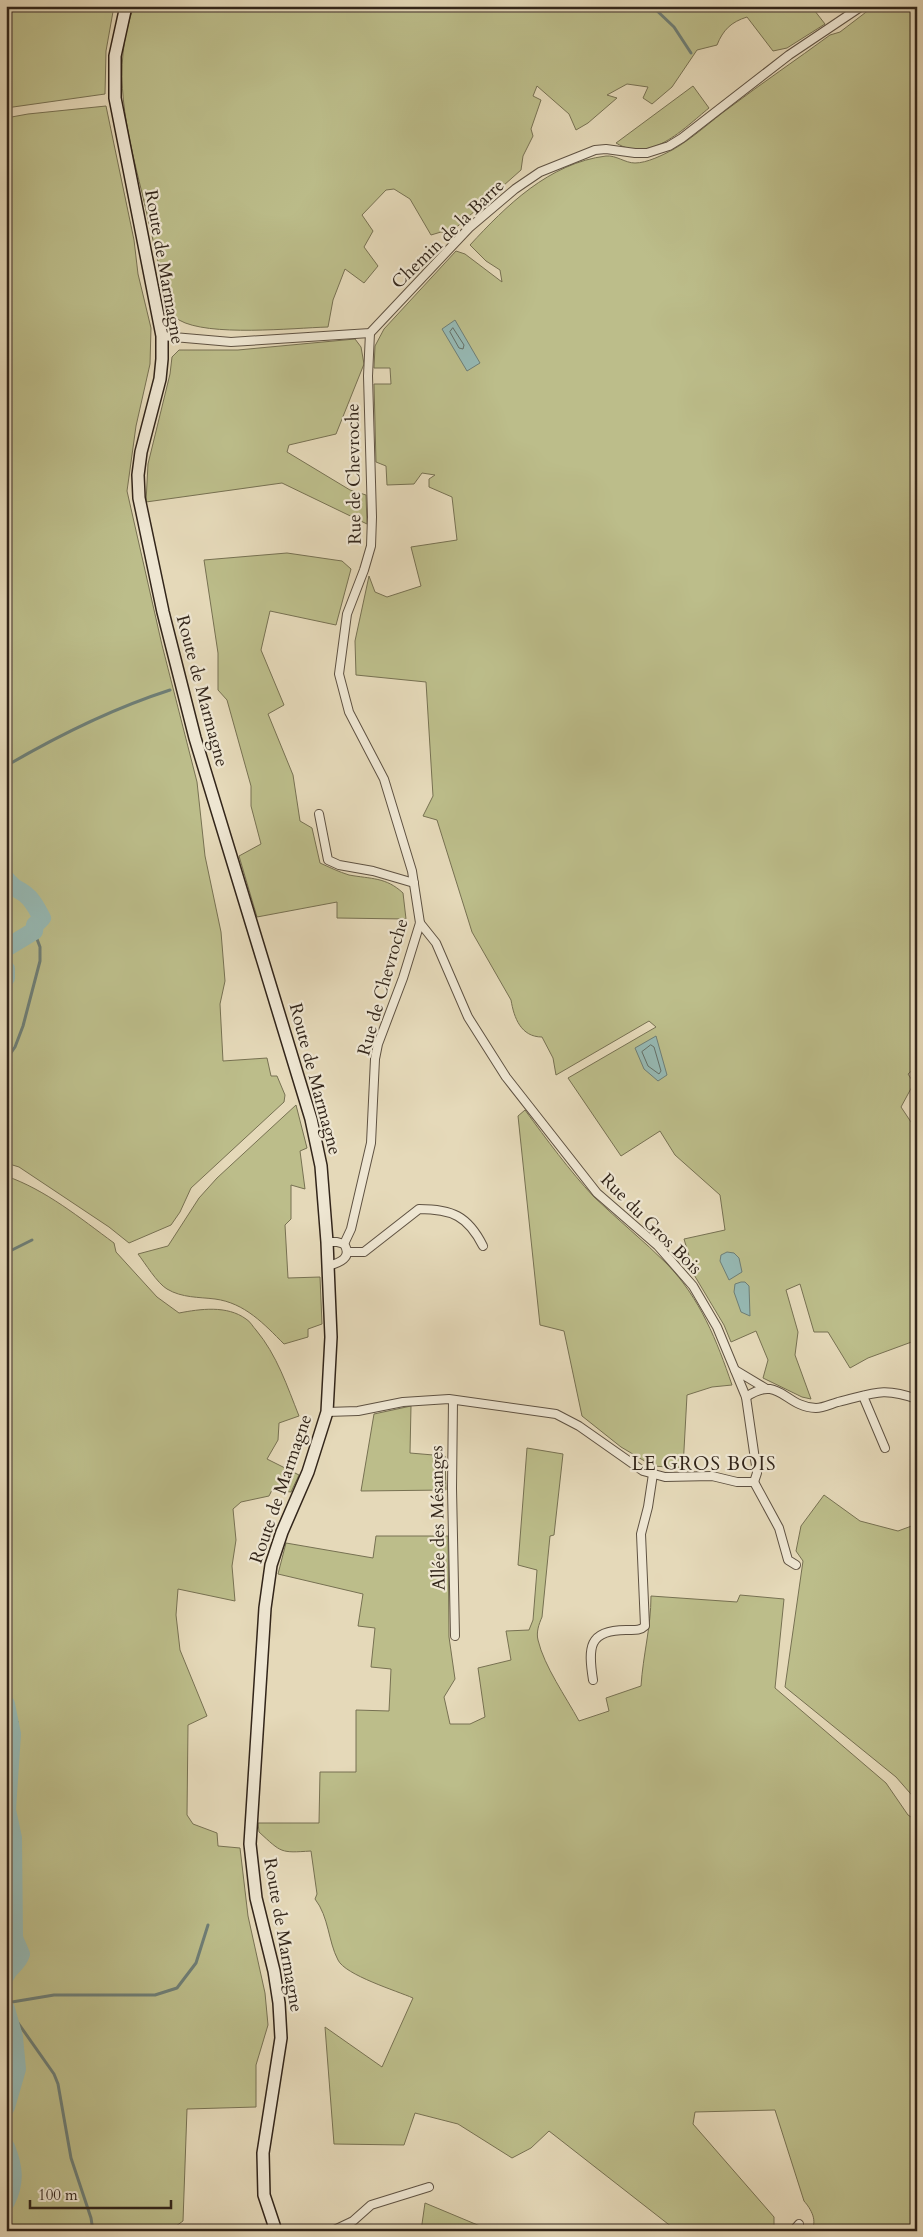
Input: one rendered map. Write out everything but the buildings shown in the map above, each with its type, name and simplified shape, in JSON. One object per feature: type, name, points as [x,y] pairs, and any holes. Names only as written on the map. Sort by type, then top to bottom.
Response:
[{"type":"main road","name":"Route de Marmagne","points":[[126,6],[115,56],[115,98],[162,336],[160,379],[138,475],[139,498],[163,612],[195,738],[310,1119],[321,1166],[327,1242],[331,1336],[327,1412],[308,1472],[270,1565],[265,1608],[252,1800],[250,1844],[256,1898],[280,2003],[280,2038],[263,2153],[264,2195],[276,2231]]},
{"type":"street","name":"Chemin de la Barre","points":[[370,333],[454,244],[527,180],[553,166],[595,150],[606,148],[635,154],[647,153],[669,146],[789,55],[862,6]]},
{"type":"street","points":[[162,336],[231,342],[370,333]]},
{"type":"street","name":"Rue de Chevroche","points":[[346,1248],[371,1143],[378,1044],[403,978],[420,923],[414,883],[384,779],[349,712],[339,674],[347,614],[368,558],[372,532],[368,376],[370,333]]},
{"type":"street","points":[[318,814],[328,860],[339,865],[373,871],[414,883]]},
{"type":"street","name":"Rue du Gros Bois","points":[[420,923],[436,943],[468,1017],[506,1077],[597,1193],[658,1246],[694,1286],[717,1327],[746,1397],[757,1473],[754,1482]]},
{"type":"street","points":[[327,1242],[338,1242],[346,1248],[364,1252],[419,1210],[451,1212],[464,1219],[476,1231],[483,1246]]},
{"type":"street","points":[[328,1266],[340,1263],[346,1258],[346,1248]]},
{"type":"street","points":[[735,1370],[766,1388]]},
{"type":"street","points":[[746,1397],[758,1389],[771,1388],[803,1406],[817,1408],[884,1391],[898,1392],[917,1399]]},
{"type":"street","points":[[863,1396],[884,1448]]},
{"type":"street","points":[[327,1412],[358,1411],[403,1402],[453,1400],[556,1414],[579,1426],[642,1471],[664,1477],[712,1476],[737,1482],[754,1482],[779,1528],[788,1560],[796,1565]]},
{"type":"street","name":"Allée des Mésanges","points":[[453,1400],[452,1488],[455,1636]]},
{"type":"street","points":[[593,1680],[590,1650],[594,1640],[608,1631],[641,1630],[645,1626],[641,1534],[648,1507],[653,1474]]},
{"type":"street","points":[[332,2231],[340,2229],[353,2221],[371,2205],[429,2187]]},
{"type":"street","points":[[793,2231],[799,2224]]},
{"type":"green space","points":[[6,6],[114,6],[106,51],[105,94],[6,108]]},
{"type":"green space","points":[[134,6],[811,6],[825,24],[787,48],[773,51],[747,17],[741,19],[728,27],[717,45],[697,50],[672,87],[652,104],[643,98],[648,87],[627,84],[607,95],[617,98],[588,123],[576,130],[569,114],[537,86],[533,96],[541,100],[531,129],[533,136],[523,156],[521,170],[450,233],[441,232],[431,235],[410,199],[394,189],[386,190],[362,215],[373,231],[364,247],[378,266],[364,283],[345,269],[333,300],[328,327],[230,330],[192,325],[179,320],[169,309],[131,146],[123,100],[123,53]]},
{"type":"green space","points":[[874,6],[917,6],[917,1066],[908,1074],[914,1083],[901,1107],[917,1131],[917,1340],[868,1358],[850,1368],[828,1332],[814,1332],[800,1284],[786,1290],[798,1332],[795,1355],[811,1399],[802,1397],[763,1378],[768,1360],[756,1331],[731,1342],[724,1325],[684,1258],[689,1256],[684,1239],[725,1230],[720,1195],[675,1155],[660,1131],[621,1156],[568,1078],[656,1027],[649,1021],[556,1075],[553,1058],[542,1037],[529,1034],[520,1025],[514,1013],[511,1000],[472,932],[437,820],[423,816],[433,796],[426,682],[356,675],[355,641],[369,576],[375,592],[387,597],[421,586],[411,547],[457,540],[452,497],[429,487],[429,479],[435,475],[422,473],[414,484],[387,485],[386,466],[376,462],[374,384],[391,384],[390,368],[374,368],[375,346],[384,329],[456,251],[465,254],[502,282],[500,270],[486,261],[470,245],[498,216],[530,188],[566,167],[585,160],[610,156],[631,163],[640,163],[670,151],[688,140],[830,35],[840,32]]},
{"type":"green space","points":[[693,86],[709,108],[677,134],[654,147],[642,149],[629,148],[616,143]]},
{"type":"green space","points":[[106,106],[134,240],[138,274],[151,328],[150,364],[136,426],[127,491],[162,645],[197,782],[205,856],[221,932],[225,981],[220,1004],[223,1061],[267,1058],[271,1076],[277,1076],[285,1095],[284,1102],[191,1188],[180,1212],[171,1225],[129,1243],[109,1227],[19,1167],[6,1163],[6,118]]},
{"type":"green space","points":[[355,339],[361,347],[364,364],[336,434],[289,445],[287,452],[350,490],[366,495],[367,524],[282,483],[146,502],[148,464],[170,374],[172,357],[179,350],[238,350]]},
{"type":"green space","points":[[287,553],[342,561],[351,569],[336,625],[270,611],[261,650],[284,705],[268,714],[293,775],[300,821],[312,828],[320,863],[349,875],[384,881],[397,888],[403,893],[406,919],[337,918],[337,902],[257,917],[239,856],[261,844],[251,806],[251,786],[227,700],[218,690],[218,653],[204,560]]},
{"type":"green space","points":[[296,1105],[307,1148],[300,1151],[305,1189],[291,1185],[291,1219],[285,1225],[288,1278],[320,1277],[322,1324],[308,1329],[308,1337],[284,1344],[253,1316],[236,1305],[215,1299],[185,1296],[167,1289],[155,1278],[138,1254],[168,1246],[199,1198],[217,1178]]},
{"type":"green space","points":[[525,1110],[567,1166],[594,1197],[658,1255],[679,1277],[698,1306],[714,1336],[732,1385],[712,1387],[687,1395],[683,1468],[653,1466],[621,1447],[582,1416],[564,1331],[540,1325],[518,1116]]},
{"type":"green space","points":[[6,1176],[49,1197],[114,1243],[116,1252],[157,1297],[179,1313],[213,1309],[230,1312],[247,1320],[276,1360],[299,1416],[279,1423],[278,1440],[267,1459],[299,1475],[291,1492],[272,1490],[269,1496],[241,1502],[233,1509],[236,1540],[232,1566],[235,1601],[178,1589],[176,1615],[180,1650],[207,1716],[188,1725],[187,1815],[193,1824],[217,1833],[218,1846],[240,1848],[248,1916],[265,1993],[268,2025],[256,2065],[256,2107],[187,2109],[183,2221],[169,2231],[6,2231],[6,2215],[15,2191],[17,2171],[9,2137],[7,2117],[20,2068],[19,2035],[6,1989],[27,1957],[18,1933],[21,1853],[11,1808],[16,1768],[18,1721],[6,1721]]},
{"type":"green space","points":[[411,1406],[410,1453],[445,1456],[446,1490],[361,1491],[374,1414]]},
{"type":"green space","points":[[527,1448],[563,1454],[554,1535],[550,1536],[542,1617],[537,1637],[550,1671],[579,1721],[609,1711],[606,1698],[641,1686],[650,1619],[651,1596],[737,1602],[740,1595],[784,1599],[775,1688],[886,1783],[908,1815],[917,1821],[917,2231],[811,2231],[814,2223],[813,2215],[804,2201],[775,2110],[695,2112],[693,2124],[774,2217],[774,2231],[677,2231],[549,2131],[531,2148],[512,2158],[458,2124],[415,2113],[404,2145],[334,2144],[325,2027],[382,2067],[413,1998],[361,1977],[343,1966],[335,1953],[326,1921],[315,1899],[317,1894],[311,1851],[293,1852],[277,1848],[259,1832],[258,1823],[319,1823],[320,1772],[356,1772],[356,1710],[389,1711],[391,1669],[371,1667],[375,1628],[358,1626],[363,1594],[278,1574],[286,1543],[373,1558],[376,1536],[448,1536],[449,1637],[455,1679],[444,1697],[450,1724],[470,1724],[485,1717],[478,1668],[511,1660],[506,1631],[529,1630],[533,1620],[537,1570],[518,1565]]},
{"type":"green space","points":[[824,1495],[860,1521],[898,1531],[917,1524],[917,1801],[896,1777],[785,1687],[803,1561],[796,1551],[801,1526]]},
{"type":"green space","points":[[6,1829],[11,1842],[8,1936],[10,1949],[6,1957]]},
{"type":"green space","points":[[425,2203],[492,2231],[421,2231]]},
{"type":"water","points":[[455,320],[480,363],[467,371],[442,329]]},
{"type":"water","points":[[656,1036],[667,1075],[658,1081],[644,1069],[635,1048]]},
{"type":"water","points":[[727,1252],[734,1253],[739,1258],[742,1272],[729,1280],[720,1261],[721,1255]]},
{"type":"water","points":[[745,1282],[749,1286],[750,1316],[741,1312],[734,1292],[735,1284]]},
{"type":"waterway","points":[[652,6],[674,27],[691,53]]},
{"type":"waterway","points":[[6,766],[86,724],[148,697],[170,690]]},
{"type":"waterway","points":[[6,879],[13,887],[30,899],[42,918],[35,925],[34,931],[6,948]]},
{"type":"waterway","points":[[6,1060],[15,1047],[23,1026],[40,961],[40,947],[34,931]]},
{"type":"waterway","points":[[6,969],[6,978]]},
{"type":"waterway","points":[[6,1253],[32,1240]]},
{"type":"waterway","points":[[6,1704],[12,1734],[7,1810],[13,1838],[14,1938],[21,1954],[6,1975]]},
{"type":"waterway","points":[[6,1922],[14,1915]]},
{"type":"waterway","points":[[6,2003],[54,1995],[155,1995],[177,1988],[196,1963],[208,1925]]},
{"type":"waterway","points":[[6,2009],[14,2037],[17,2069],[6,2107]]},
{"type":"waterway","points":[[7,2015],[16,2020],[54,2074],[58,2084],[71,2158],[91,2218],[93,2231]]},
{"type":"waterway","points":[[6,2147],[13,2174],[13,2181],[6,2202]]},
{"type":"district","name":"LE GROS BOIS","points":[[704,1464]]}]
